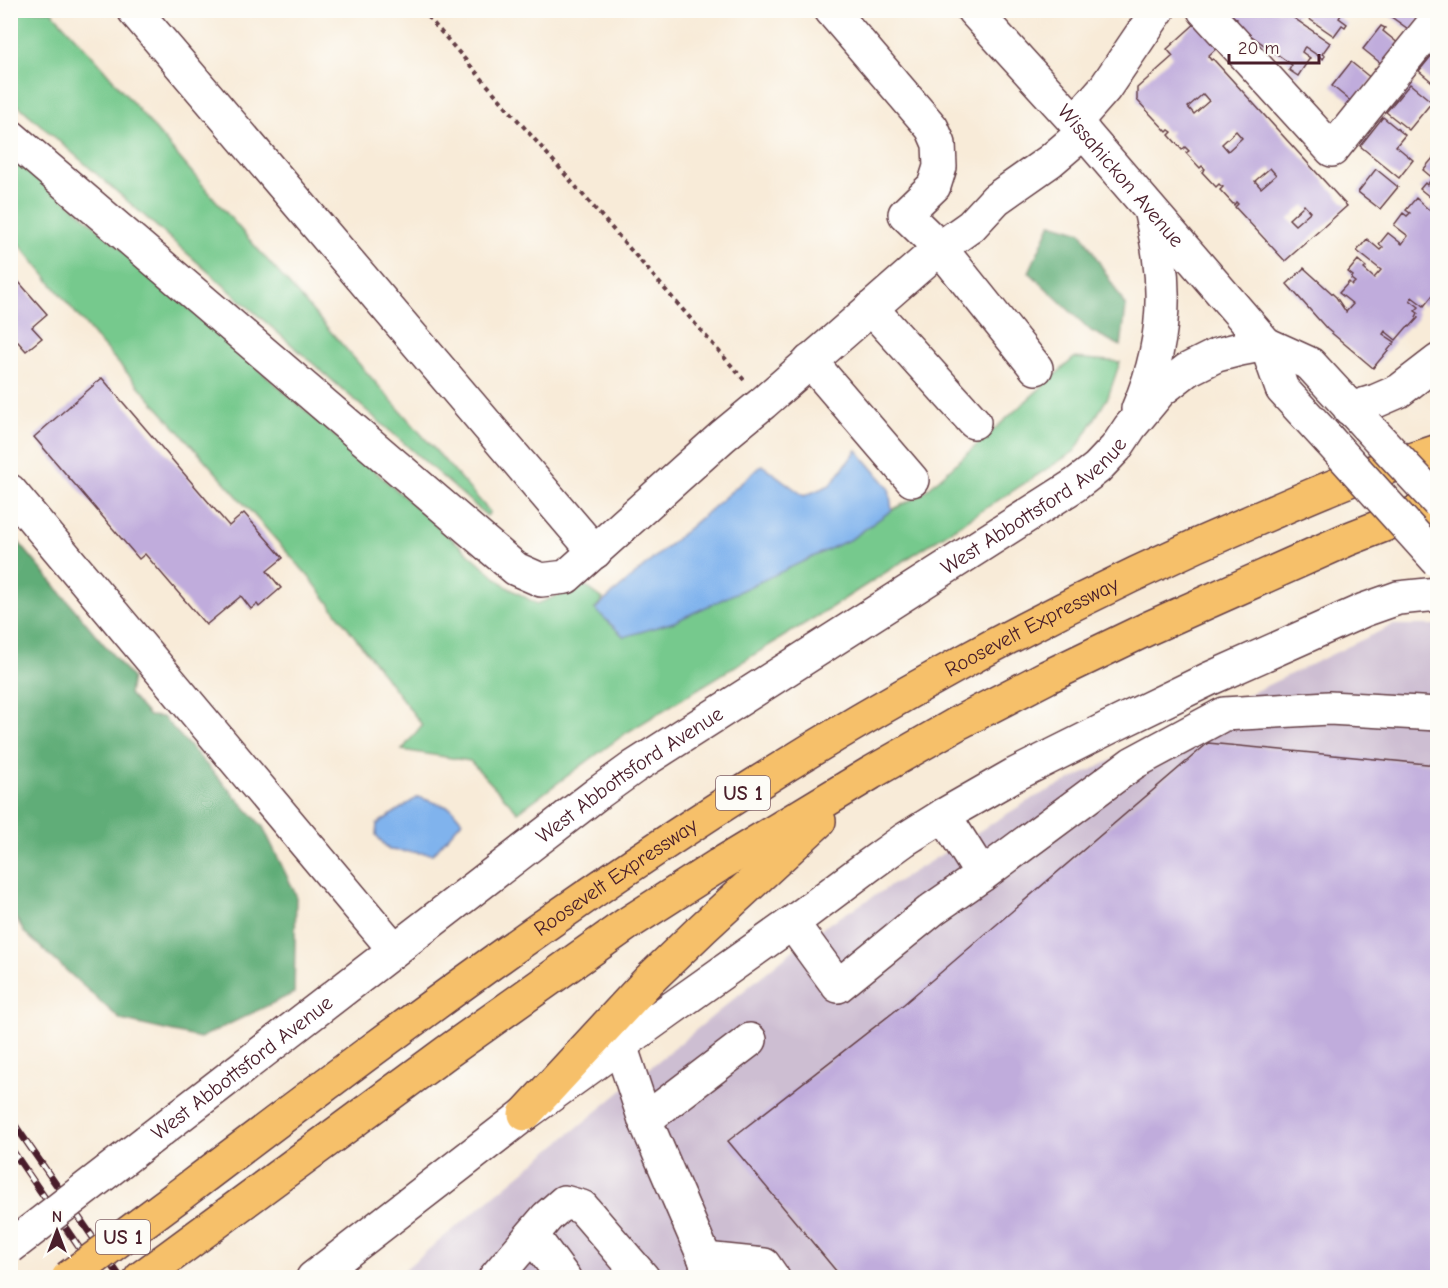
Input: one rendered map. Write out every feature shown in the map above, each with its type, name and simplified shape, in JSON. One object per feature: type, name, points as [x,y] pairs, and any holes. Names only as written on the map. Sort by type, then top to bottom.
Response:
[{"type":"highway","name":"Roosevelt Expressway","points":[[68,1278],[329,1082],[556,917],[734,798],[836,735],[951,668],[1119,581],[1218,535],[1323,491],[1434,450]]},
{"type":"highway","name":"US 1","points":[[141,1278],[447,1052],[627,924],[871,773],[960,722],[1149,628],[1346,540],[1437,503]]},
{"type":"highway","points":[[525,1114],[648,981],[871,773]]},
{"type":"street","points":[[134,10],[595,552]]},
{"type":"street","points":[[831,10],[932,128],[939,144],[940,167],[934,186],[905,214],[939,248],[1036,368]]},
{"type":"street","name":"Wissahickon Avenue","points":[[973,10],[1079,127],[1266,344],[1282,389],[1437,561]]},
{"type":"street","points":[[10,136],[516,570],[541,580],[566,577],[723,436],[764,403],[939,248],[971,226],[996,199],[1050,161],[1079,127],[1158,10]]},
{"type":"street","points":[[1204,10],[1332,150],[1437,18]]},
{"type":"street","points":[[1130,427],[1145,394],[1156,358],[1160,334],[1162,291],[1160,255],[1150,209]]},
{"type":"street","points":[[871,308],[974,422]]},
{"type":"street","name":"Wissahickon Avenue","points":[[1266,344],[1310,364],[1437,503]]},
{"type":"street","name":"West Abbottsford Avenue","points":[[10,1246],[564,817],[634,767],[1075,485],[1097,468],[1116,448],[1160,391],[1187,370],[1217,355],[1266,344]]},
{"type":"street","points":[[810,361],[912,480]]},
{"type":"street","points":[[1358,417],[1376,401],[1399,391],[1437,361]]},
{"type":"street","points":[[10,491],[394,949]]},
{"type":"street","points":[[313,1278],[525,1114],[792,923],[877,859],[944,815],[1014,775],[1209,679],[1364,610],[1398,598],[1437,594]]},
{"type":"street","points":[[792,923],[838,986],[933,909],[1133,763],[1224,714],[1329,708],[1437,714]]},
{"type":"street","points":[[944,815],[982,874]]},
{"type":"street","points":[[645,1120],[750,1040]]},
{"type":"street","points":[[620,1045],[645,1120],[708,1268],[764,1265],[773,1278]]},
{"type":"street","points":[[495,1278],[547,1217],[564,1202],[582,1207],[643,1278]]},
{"type":"street","points":[[532,1235],[564,1278]]},
{"type":"path","points":[[422,10],[748,385]]},
{"type":"shaded area","points":[[1393,625],[1437,625],[1437,1277],[394,1278],[814,933],[1033,798]]},
{"type":"green space","points":[[11,10],[51,11],[490,512],[487,516],[11,99]]},
{"type":"green space","points":[[10,151],[507,587],[537,604],[584,585],[603,599],[595,609],[851,539],[892,510],[921,495],[1074,358],[1120,362],[1108,397],[1075,451],[827,610],[626,733],[518,812],[470,761],[402,750],[422,725],[310,578],[96,338],[11,234]]},
{"type":"green space","points":[[1051,223],[1081,232],[1126,307],[1121,346],[1091,331],[1029,272]]},
{"type":"green space","points":[[11,533],[132,678],[129,694],[149,716],[163,717],[263,827],[296,895],[294,993],[200,1038],[121,1020],[24,932],[10,908]]},
{"type":"water","points":[[857,450],[889,488],[892,510],[851,539],[674,622],[624,637],[595,609],[762,465],[804,496],[830,485]]},
{"type":"water","points":[[418,797],[451,808],[462,821],[433,854],[389,850],[376,835],[377,824]]},
{"type":"building","points":[[1231,10],[1344,10],[1339,18],[1347,24],[1345,27],[1342,25],[1334,36],[1299,12],[1294,18],[1330,43],[1322,54],[1325,56],[1323,59],[1304,48],[1302,52],[1310,58],[1298,76],[1289,70],[1292,65],[1239,27],[1235,22],[1237,19],[1229,13]]},
{"type":"building","points":[[1393,10],[1426,10],[1411,31],[1390,16]]},
{"type":"building","points":[[1198,21],[1220,45],[1208,56],[1211,60],[1213,59],[1347,206],[1285,261],[1235,207],[1238,204],[1236,202],[1234,205],[1220,190],[1223,187],[1219,184],[1216,187],[1202,172],[1205,169],[1202,166],[1200,168],[1186,153],[1189,151],[1185,147],[1182,150],[1169,135],[1172,132],[1169,130],[1167,132],[1137,100],[1137,88],[1173,56],[1167,49]],"holes":[[[1203,94],[1209,101],[1194,114],[1188,107]],[[1236,131],[1242,138],[1228,151],[1222,144]],[[1270,168],[1276,175],[1261,188],[1255,181]],[[1304,205],[1310,212],[1295,225],[1289,219]]]},
{"type":"building","points":[[1381,26],[1385,28],[1383,31],[1399,44],[1383,65],[1363,49]]},
{"type":"building","points":[[1437,49],[1437,86],[1419,71]]},
{"type":"building","points":[[1351,62],[1372,79],[1353,103],[1332,86]]},
{"type":"building","points":[[1410,84],[1432,102],[1409,130],[1386,112]]},
{"type":"building","points":[[1383,117],[1405,135],[1396,146],[1413,160],[1399,178],[1360,146]]},
{"type":"building","points":[[1433,158],[1437,162],[1437,266],[1435,269],[1437,290],[1424,306],[1412,297],[1410,300],[1419,307],[1415,311],[1418,313],[1416,317],[1418,318],[1396,340],[1385,331],[1383,334],[1395,342],[1373,368],[1327,329],[1287,284],[1304,268],[1336,297],[1346,312],[1353,304],[1339,293],[1349,282],[1352,285],[1355,282],[1351,279],[1353,276],[1348,272],[1358,260],[1374,278],[1381,270],[1357,251],[1367,239],[1380,250],[1383,247],[1379,244],[1388,233],[1402,244],[1408,236],[1394,225],[1403,213],[1407,216],[1410,213],[1406,210],[1416,198],[1429,210],[1436,202],[1420,189],[1425,183],[1427,185],[1431,180],[1435,180],[1423,170]]},
{"type":"building","points":[[1376,169],[1398,187],[1380,209],[1358,192]]},
{"type":"building","points":[[10,272],[47,314],[32,327],[42,338],[26,351],[10,333]]},
{"type":"building","points":[[102,378],[229,526],[244,513],[283,558],[267,571],[281,588],[259,607],[257,604],[251,609],[241,596],[206,625],[145,554],[139,559],[34,437]]},
{"type":"building","points":[[1208,743],[1437,765],[1437,1278],[842,1278],[728,1141],[904,1004]]},
{"type":"railway","points":[[10,1118],[121,1278]]},
{"type":"railway","points":[[10,1147],[100,1278]]}]
